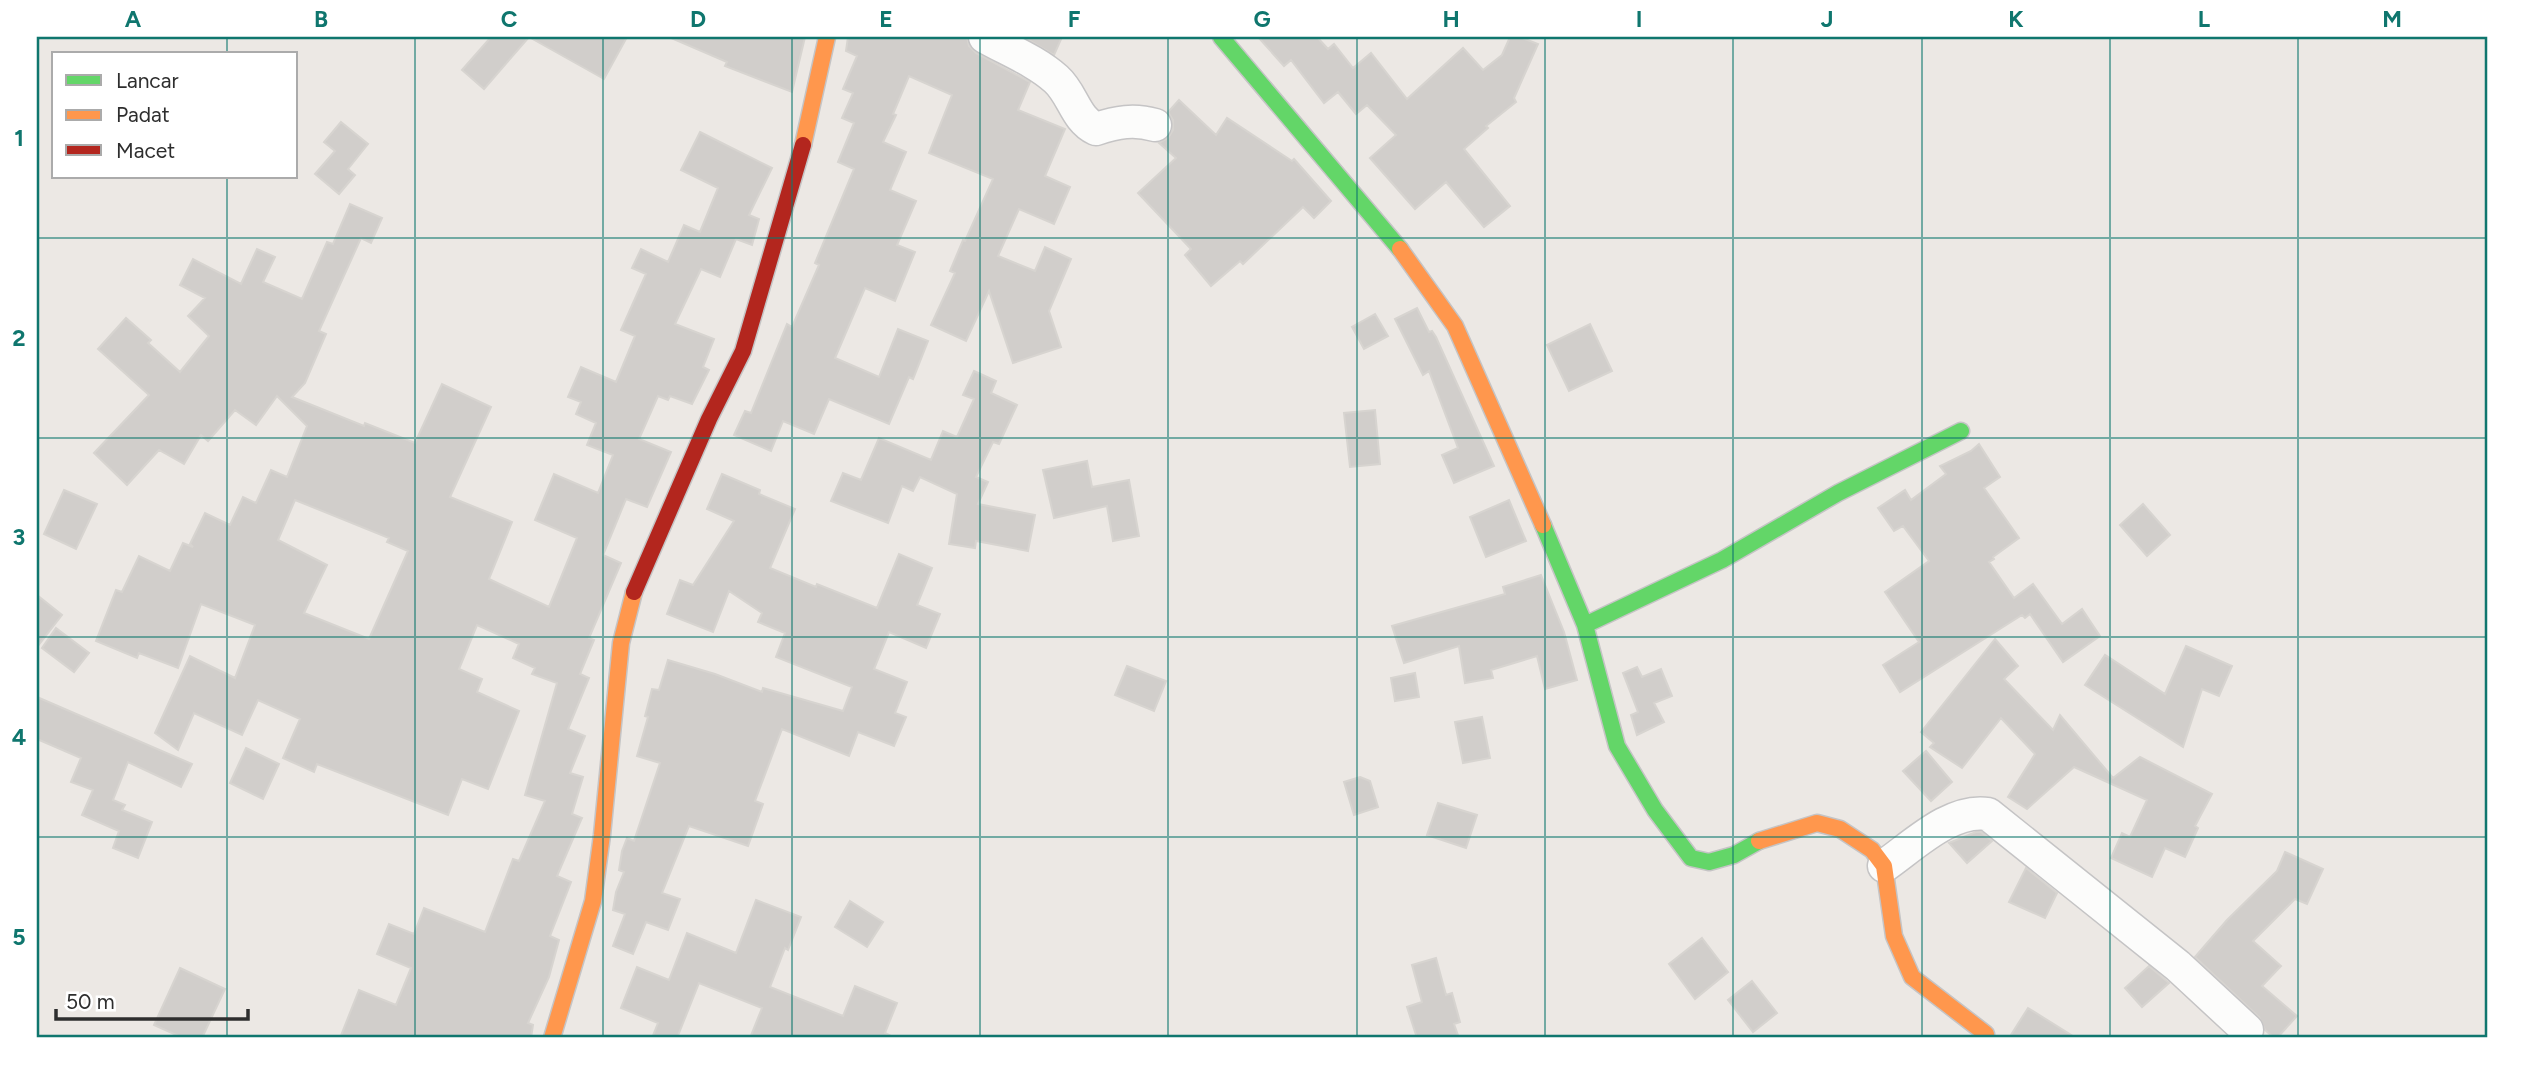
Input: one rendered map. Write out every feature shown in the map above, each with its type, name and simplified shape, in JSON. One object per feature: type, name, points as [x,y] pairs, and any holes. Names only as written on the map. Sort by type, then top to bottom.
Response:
[{"type":"street","points":[[552,1038],[593,901],[621,643],[635,592],[709,419],[743,351],[797,170],[827,37]]},
{"type":"street","points":[[985,37],[1055,79],[1068,93],[1083,123],[1096,129],[1138,120],[1155,125]]},
{"type":"street","points":[[1222,37],[1413,264],[1455,326],[1526,483],[1584,625],[1617,746],[1655,810],[1691,858],[1709,862],[1734,855],[1763,839],[1817,823],[1840,829],[1872,850],[1884,866],[1894,936],[1912,977],[1986,1034]]},
{"type":"street","points":[[1584,625],[1722,560],[1838,493],[1961,431]]},
{"type":"street","points":[[1884,866],[1947,822],[1975,812],[1988,814],[2178,966],[2247,1030]]},
{"type":"building","points":[[491,37],[529,37],[484,89],[462,70]]},
{"type":"building","points":[[529,37],[627,37],[604,79]]},
{"type":"building","points":[[669,37],[805,37],[792,92],[725,66],[727,62]]},
{"type":"building","points":[[848,37],[967,37],[969,46],[976,53],[1030,82],[1018,110],[1065,129],[1045,176],[1070,187],[1054,224],[1019,209],[998,256],[1035,271],[1045,247],[1071,259],[1049,311],[1061,347],[1013,363],[989,291],[966,341],[931,325],[955,273],[950,271],[963,240],[965,241],[993,179],[929,153],[952,95],[909,76],[893,114],[896,115],[883,142],[906,152],[890,190],[916,201],[897,245],[915,252],[895,301],[865,288],[835,358],[879,377],[898,329],[928,341],[913,379],[909,377],[889,424],[829,399],[814,434],[783,421],[771,451],[734,435],[745,411],[751,413],[787,324],[792,327],[819,265],[815,263],[854,169],[838,162],[854,123],[842,118],[853,93],[843,89],[857,56],[846,51]]},
{"type":"building","points":[[1024,37],[1062,37],[1054,55]]},
{"type":"building","points":[[1258,37],[1317,37],[1328,49],[1334,44],[1353,68],[1371,53],[1407,99],[1463,48],[1483,70],[1502,55],[1510,37],[1520,37],[1538,44],[1514,98],[1516,102],[1486,126],[1488,128],[1464,149],[1510,206],[1484,227],[1446,182],[1415,209],[1370,158],[1396,135],[1367,105],[1356,114],[1338,92],[1324,103],[1291,60],[1284,66]]},
{"type":"building","points":[[1179,100],[1216,135],[1227,118],[1292,161],[1294,159],[1331,201],[1314,218],[1303,207],[1243,264],[1240,261],[1211,286],[1185,255],[1191,249],[1138,193],[1176,158],[1159,143],[1168,138],[1173,130],[1173,120],[1168,112]]},
{"type":"building","points":[[341,122],[368,144],[348,169],[355,175],[339,194],[315,174],[335,151],[324,142]]},
{"type":"building","points":[[700,132],[772,168],[749,215],[759,219],[752,245],[736,239],[720,277],[701,269],[675,324],[714,339],[703,367],[709,370],[692,404],[670,396],[668,400],[658,396],[639,439],[671,452],[647,507],[626,499],[603,555],[621,563],[589,638],[594,640],[580,674],[589,678],[568,729],[585,736],[570,773],[583,777],[572,814],[582,818],[557,876],[571,882],[550,936],[559,940],[549,977],[528,1023],[533,1025],[531,1038],[340,1038],[359,990],[396,1005],[411,968],[377,954],[389,924],[414,934],[424,908],[485,932],[513,859],[519,861],[545,801],[525,795],[557,683],[532,674],[535,668],[513,658],[519,644],[477,625],[459,669],[482,679],[477,692],[519,711],[488,789],[462,779],[448,815],[317,764],[314,772],[283,758],[300,719],[258,700],[242,735],[194,713],[178,750],[155,733],[190,656],[235,678],[255,625],[201,604],[178,668],[139,653],[137,658],[96,641],[116,590],[122,592],[139,556],[170,571],[183,543],[193,547],[190,544],[205,513],[230,525],[243,497],[256,503],[271,470],[287,477],[307,426],[277,396],[256,425],[235,410],[208,441],[201,435],[184,464],[159,450],[127,485],[94,453],[149,395],[98,349],[126,318],[151,340],[148,343],[180,372],[209,336],[188,316],[205,298],[180,285],[193,259],[241,284],[257,249],[275,257],[263,282],[302,299],[327,242],[333,244],[350,204],[382,218],[371,243],[361,238],[319,331],[326,334],[305,383],[292,397],[415,443],[442,384],[491,407],[450,497],[512,522],[489,579],[549,607],[577,538],[535,520],[554,474],[598,493],[613,455],[587,445],[596,423],[576,414],[581,402],[568,397],[581,367],[616,382],[635,336],[621,330],[646,274],[632,268],[641,249],[668,262],[684,225],[700,232],[718,188],[681,170]],"holes":[[[295,500],[389,538],[387,542],[408,551],[369,639],[304,613],[327,565],[278,540]]]},
{"type":"building","points":[[1417,308],[1429,332],[1432,331],[1436,337],[1494,466],[1454,483],[1442,455],[1458,448],[1429,371],[1423,375],[1395,319]]},
{"type":"building","points":[[1375,314],[1388,336],[1364,349],[1352,327]]},
{"type":"building","points":[[1590,324],[1612,371],[1569,391],[1547,345]]},
{"type":"building","points":[[974,371],[996,381],[991,393],[1017,405],[999,444],[993,442],[976,477],[988,482],[978,504],[1035,515],[1028,551],[976,541],[975,548],[949,544],[957,494],[920,477],[913,491],[902,486],[888,523],[831,501],[843,473],[861,480],[879,438],[931,460],[943,431],[957,437],[974,399],[963,395]]},
{"type":"building","points":[[1375,410],[1380,464],[1350,467],[1344,413]]},
{"type":"building","points":[[1979,444],[2000,477],[1984,488],[2019,538],[1989,562],[2014,598],[2033,584],[2062,624],[2082,609],[2100,636],[2063,662],[2030,614],[2025,618],[2022,615],[1900,692],[1883,665],[1919,642],[1885,592],[1929,561],[1903,526],[1894,531],[1878,508],[1905,490],[1911,500],[1946,474],[1940,466],[1971,451]]},
{"type":"building","points":[[1087,461],[1092,487],[1129,480],[1139,536],[1113,541],[1107,506],[1054,518],[1043,470]]},
{"type":"building","points":[[722,474],[795,509],[770,568],[877,608],[899,554],[932,568],[917,605],[940,614],[926,648],[889,632],[874,669],[907,682],[895,713],[906,717],[894,746],[858,732],[849,756],[782,729],[755,801],[763,804],[748,846],[689,826],[662,893],[680,899],[668,930],[646,922],[633,954],[613,946],[625,914],[613,910],[616,892],[624,872],[619,870],[622,851],[627,838],[634,841],[660,763],[637,756],[648,717],[645,716],[652,689],[659,690],[668,660],[762,692],[763,688],[843,711],[852,687],[776,657],[785,633],[758,622],[762,613],[729,591],[713,632],[667,614],[680,580],[693,585],[734,521],[707,509]]},
{"type":"building","points":[[64,490],[97,504],[76,549],[44,534]]},
{"type":"building","points":[[1509,500],[1526,541],[1486,557],[1470,517]]},
{"type":"building","points":[[2143,504],[2170,535],[2147,556],[2120,525]]},
{"type":"building","points":[[1541,575],[1564,632],[1577,680],[1545,689],[1537,656],[1491,670],[1493,678],[1465,683],[1459,646],[1404,663],[1392,626],[1505,594],[1503,587]]},
{"type":"building","points":[[37,595],[62,615],[37,647]]},
{"type":"building","points":[[56,628],[89,653],[74,672],[42,648]]},
{"type":"building","points":[[1995,639],[2018,666],[2004,679],[2053,730],[2060,715],[2113,778],[2140,757],[2212,794],[2195,826],[2198,828],[2185,857],[2165,848],[2152,877],[2111,858],[2122,833],[2130,837],[2147,800],[2074,767],[2027,809],[2008,797],[2035,754],[2001,718],[1962,768],[1930,747],[1934,743],[1921,732]]},
{"type":"building","points":[[2186,646],[2232,666],[2219,696],[2202,689],[2183,747],[2085,685],[2105,655],[2165,694]]},
{"type":"building","points":[[1127,666],[1166,681],[1154,711],[1115,695]]},
{"type":"building","points":[[1637,667],[1642,677],[1661,669],[1672,696],[1654,703],[1664,722],[1637,735],[1631,715],[1638,712],[1623,673]]},
{"type":"building","points":[[1415,673],[1419,697],[1395,701],[1391,678]]},
{"type":"building","points":[[37,697],[192,764],[181,787],[128,762],[113,800],[125,805],[122,810],[152,822],[138,858],[113,848],[119,831],[82,815],[93,790],[71,782],[81,758],[37,739]]},
{"type":"building","points":[[1482,717],[1490,758],[1463,763],[1455,722]]},
{"type":"building","points":[[246,748],[279,764],[263,799],[230,783]]},
{"type":"building","points":[[1926,751],[1952,782],[1931,801],[1903,771]]},
{"type":"building","points":[[1360,777],[1370,781],[1378,807],[1354,815],[1344,782]]},
{"type":"building","points":[[1438,803],[1477,815],[1466,848],[1427,835]]},
{"type":"building","points":[[1981,832],[1992,841],[1967,863],[1949,843]]},
{"type":"building","points":[[2285,852],[2323,869],[2307,904],[2295,899],[2253,941],[2281,966],[2262,986],[2297,1016],[2274,1038],[2265,1030],[2259,1017],[2195,957],[2227,920],[2277,871]]},
{"type":"building","points":[[2026,868],[2057,893],[2045,918],[2009,902]]},
{"type":"building","points":[[756,900],[801,917],[770,987],[843,1016],[855,986],[897,1003],[885,1033],[895,1038],[750,1038],[762,1008],[699,983],[677,1038],[652,1038],[658,1023],[621,1008],[637,967],[669,980],[687,933],[736,953]]},
{"type":"building","points":[[850,901],[883,922],[867,947],[835,927]]},
{"type":"building","points":[[1702,938],[1728,972],[1695,999],[1669,964]]},
{"type":"building","points":[[1436,958],[1446,995],[1452,993],[1460,1022],[1454,1024],[1459,1038],[1417,1038],[1407,1007],[1422,1002],[1412,965]]},
{"type":"building","points":[[2149,966],[2169,983],[2142,1007],[2125,988]]},
{"type":"building","points":[[180,968],[225,989],[202,1038],[183,1038],[154,1025]]},
{"type":"building","points":[[1752,981],[1777,1013],[1753,1032],[1728,1000]]},
{"type":"building","points":[[2028,1008],[2076,1038],[2009,1038]]},
{"type":"traffic: fast","points":[[1221,37],[1400,249]]},
{"type":"traffic: fast","points":[[1585,625],[1722,560],[1838,493],[1961,431]]},
{"type":"traffic: fast","points":[[1543,525],[1585,625],[1617,746],[1655,810],[1691,858],[1709,862],[1734,855],[1759,841]]},
{"type":"traffic: slow","points":[[803,145],[827,37]]},
{"type":"traffic: slow","points":[[1400,249],[1455,326],[1543,525]]},
{"type":"traffic: slow","points":[[552,1038],[593,901],[621,643],[634,592]]},
{"type":"traffic: slow","points":[[1759,841],[1817,823],[1840,829],[1872,850],[1884,866],[1894,936],[1912,977],[1986,1034]]},
{"type":"traffic: jam","points":[[634,592],[709,419],[743,351],[803,145]]}]
